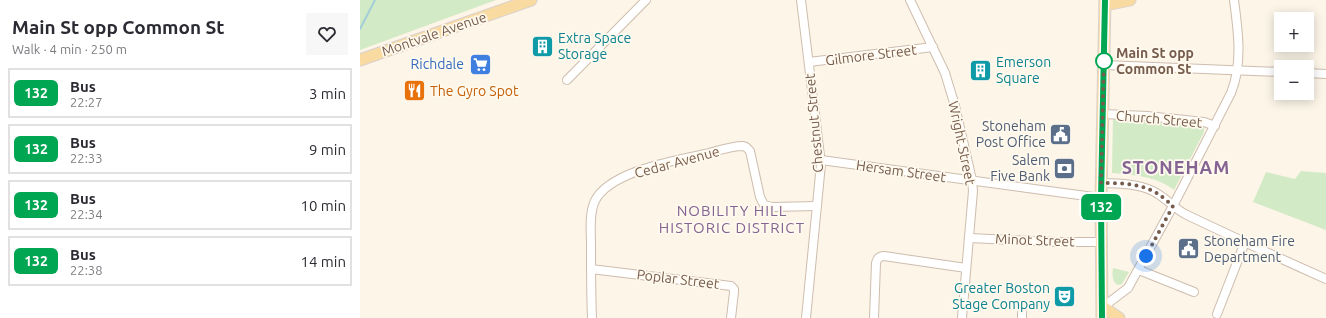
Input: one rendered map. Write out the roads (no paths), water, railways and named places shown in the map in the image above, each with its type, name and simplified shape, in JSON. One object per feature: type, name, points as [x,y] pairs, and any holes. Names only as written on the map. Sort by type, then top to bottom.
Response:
[{"type":"main road","name":"Montvale Avenue","points":[[360,60],[531,0]]},
{"type":"main road","points":[[1120,318],[1102,312],[1101,183],[1105,3],[1130,0]]},
{"type":"street","points":[[567,80],[646,0]]},
{"type":"street","name":"Chestnut Street","points":[[801,0],[821,160],[806,318]]},
{"type":"street","name":"Wright Street","points":[[910,0],[942,64],[953,98],[972,180],[973,191],[962,318]]},
{"type":"street","points":[[1102,312],[1127,290],[1139,270],[1231,94],[1238,71],[1239,47],[1234,0]]},
{"type":"street","name":"Gilmore Street","points":[[809,62],[933,47]]},
{"type":"street","points":[[1104,66],[1274,72]]},
{"type":"street","points":[[1314,73],[1326,74]]},
{"type":"street","name":"Church Street","points":[[1103,114],[1147,116],[1204,122],[1215,126]]},
{"type":"street","name":"Cedar Avenue","points":[[592,318],[591,217],[593,207],[596,199],[603,191],[625,177],[656,165],[743,146],[750,150],[760,197],[764,204],[772,207],[817,206]]},
{"type":"street","name":"Hersam Street","points":[[821,160],[1101,198]]},
{"type":"street","points":[[1101,183],[1139,186],[1158,194],[1182,213],[1259,250],[1326,279]]},
{"type":"street","name":"Minot Street","points":[[969,238],[1057,242],[1101,242]]},
{"type":"street","points":[[1217,314],[1245,242]]},
{"type":"street","points":[[874,318],[876,263],[879,257],[884,256],[966,268]]},
{"type":"street","name":"Poplar Street","points":[[591,269],[730,286],[733,288],[734,292],[731,318]]},
{"type":"street","points":[[1139,270],[1194,292]]},
{"type":"waterway","points":[[360,29],[375,0]]},
{"type":"place","name":"Extra Space Storage","points":[[543,46]]},
{"type":"place","name":"Main St opp Common St","points":[[1104,61]]},
{"type":"place","name":"Richdale","points":[[480,64]]},
{"type":"place","name":"Emerson Square","points":[[980,70]]},
{"type":"place","name":"The Gyro Spot","points":[[415,91]]},
{"type":"place","name":"Stoneham Post Office","points":[[1061,134]]},
{"type":"place","name":"Salem Five Bank","points":[[1065,168]]},
{"type":"place","name":"Stoneham Fire Department","points":[[1188,249]]},
{"type":"place","name":"Greater Boston Stage Company","points":[[1065,296]]},
{"type":"district","name":"STONEHAM","points":[[1176,167]]},
{"type":"district","name":"NOBILITY HILL HISTORIC DISTRICT","points":[[732,218]]}]
